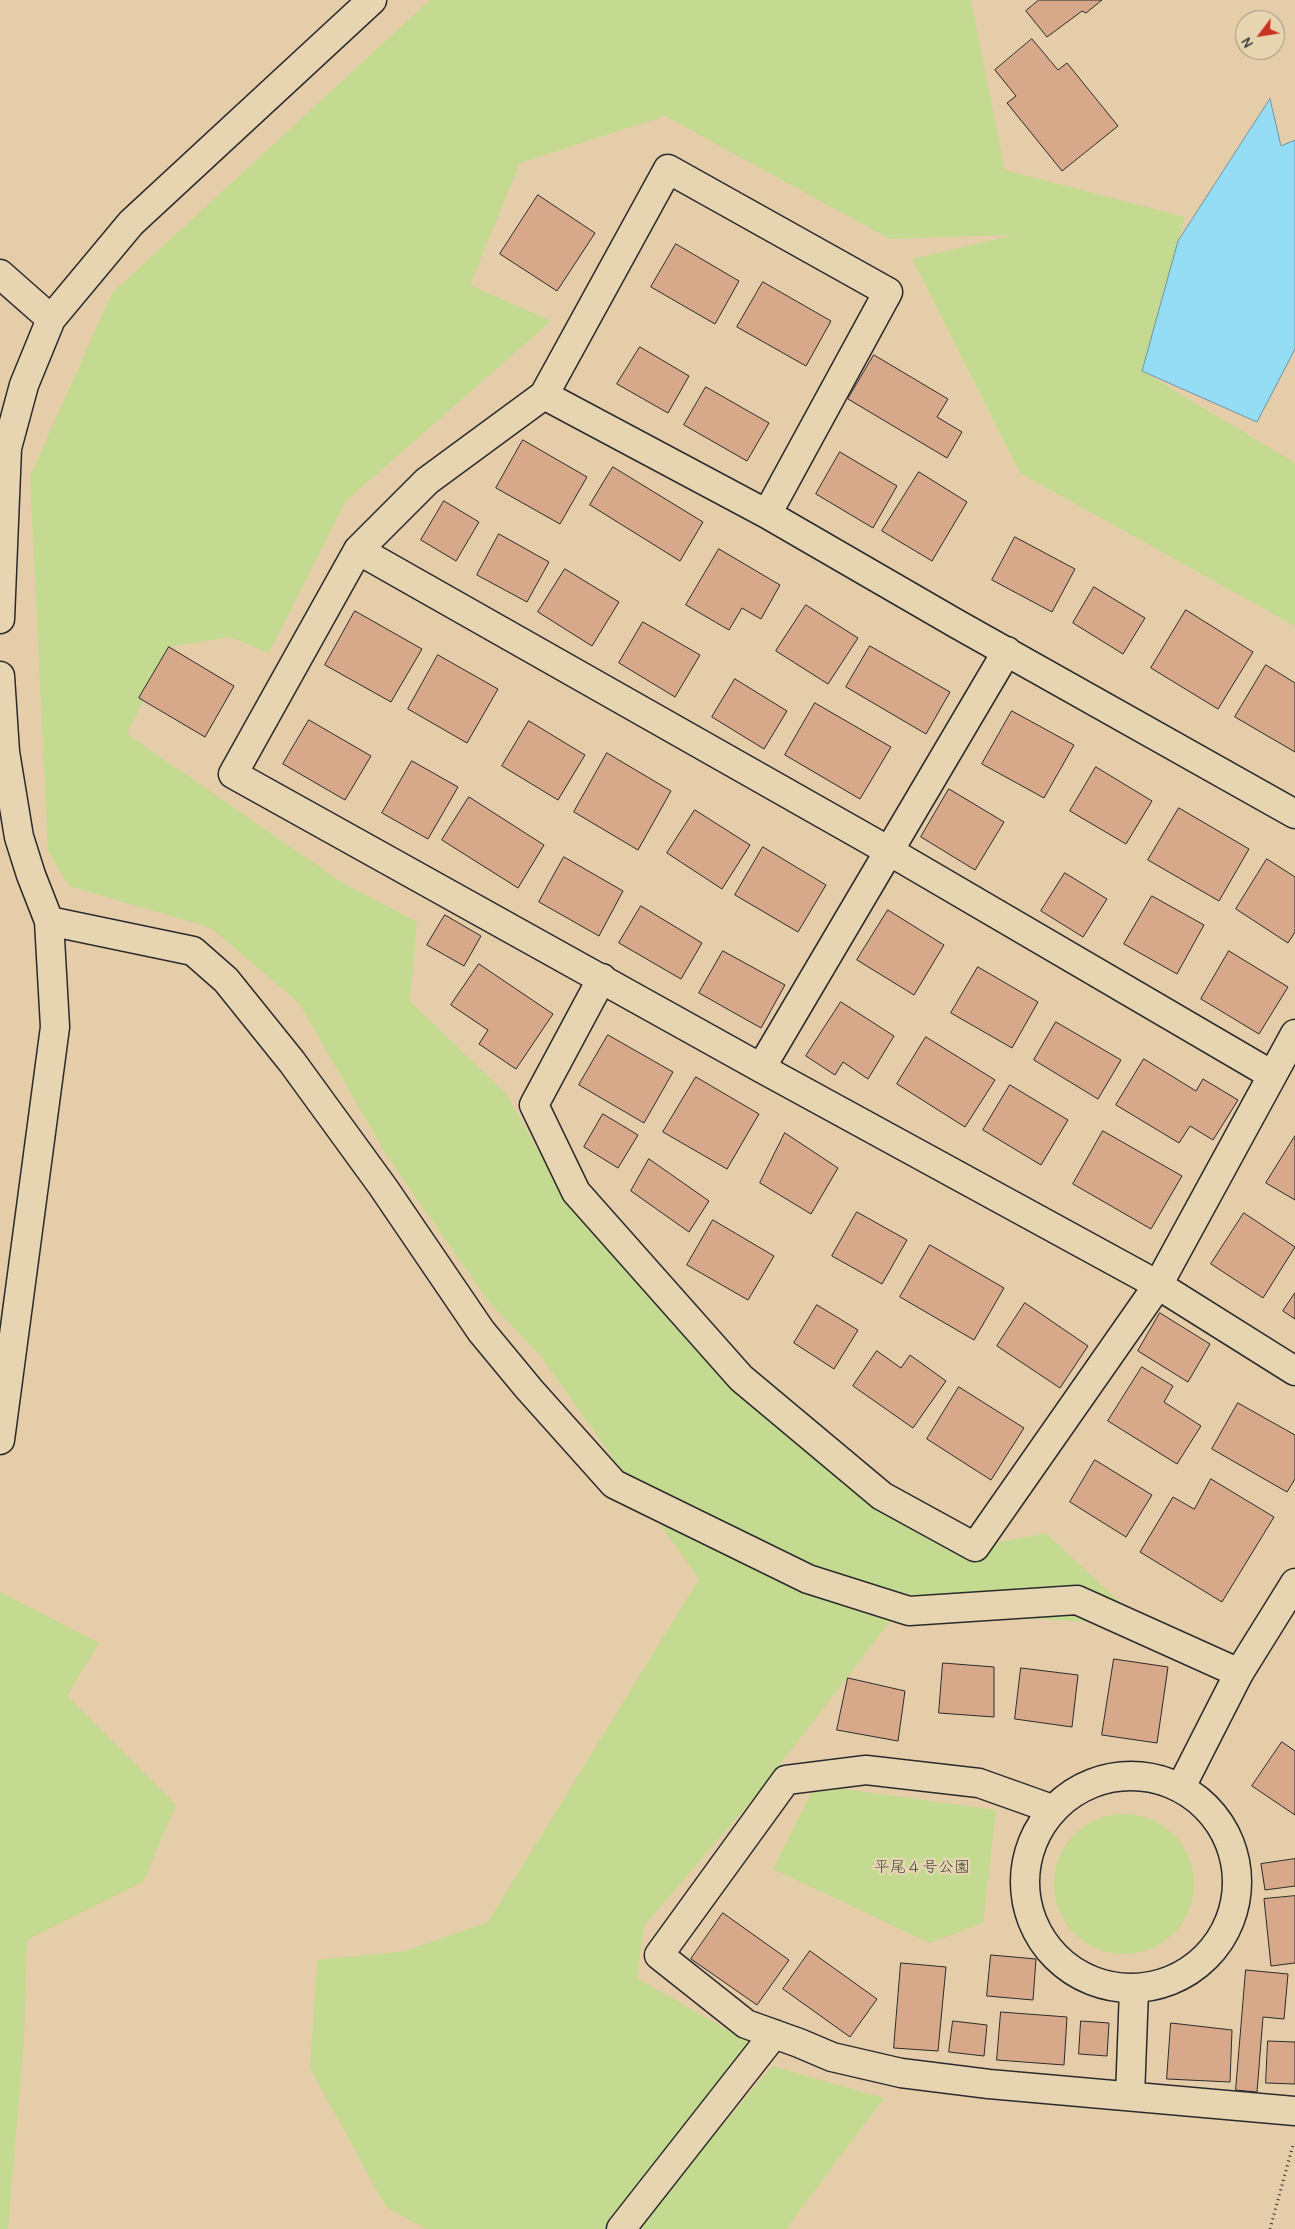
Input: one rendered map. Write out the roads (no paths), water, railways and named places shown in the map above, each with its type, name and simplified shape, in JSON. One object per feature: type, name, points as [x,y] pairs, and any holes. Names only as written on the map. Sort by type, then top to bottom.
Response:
[{"type":"street","points":[[0,619],[6,448],[24,384],[50,319],[130,223],[372,0]]},
{"type":"street","points":[[768,514],[888,292],[668,168],[544,395],[426,481],[358,550],[233,774],[761,1068],[1158,1285],[1295,1371]]},
{"type":"street","points":[[0,274],[50,319]]},
{"type":"street","points":[[544,395],[768,514],[1295,814]]},
{"type":"street","points":[[358,550],[889,851],[1272,1075]]},
{"type":"street","points":[[761,1068],[1007,651]]},
{"type":"street","points":[[0,676],[2,751],[19,837],[30,875],[49,921],[55,1027],[0,1440]]},
{"type":"street","points":[[49,921],[193,951],[226,980],[298,1070],[482,1331],[529,1389],[614,1484],[808,1579],[909,1611],[1078,1600],[1240,1673]]},
{"type":"street","points":[[602,978],[534,1105],[576,1192],[741,1378],[882,1496],[974,1547],[1158,1285],[1295,1034]]},
{"type":"street","points":[[1181,1788],[1240,1673],[1295,1583]]},
{"type":"street","points":[[1052,1809],[978,1782],[866,1770],[786,1780],[659,1955],[746,2024],[832,2057],[901,2073],[989,2084],[1295,2111]]},
{"type":"street","points":[[1113,1776],[1148,1776],[1181,1788],[1209,1809],[1228,1838],[1237,1872],[1235,1908],[1221,1941],[1196,1968],[1164,1984],[1134,1990],[1093,1983],[1063,1965],[1040,1939],[1026,1906],[1024,1871],[1033,1838],[1052,1809],[1080,1787],[1113,1776]]},
{"type":"street","points":[[1130,2096],[1134,1990]]},
{"type":"street","points":[[621,2229],[774,2034]]},
{"type":"water","points":[[1270,99],[1281,146],[1295,140],[1295,349],[1257,422],[1142,371],[1178,241]]},
{"type":"park label","name":"平尾４号公園","points":[[922,1867]]}]
